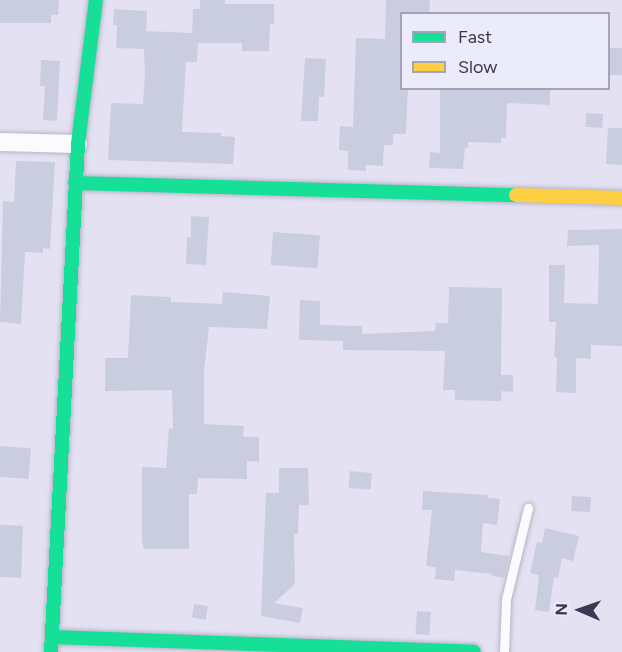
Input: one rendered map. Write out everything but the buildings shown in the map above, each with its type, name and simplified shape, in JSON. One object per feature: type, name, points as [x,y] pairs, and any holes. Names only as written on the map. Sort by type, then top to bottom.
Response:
[{"type":"street","points":[[51,652],[75,183],[96,0]]},
{"type":"street","points":[[0,142],[78,144]]},
{"type":"street","points":[[75,183],[622,198]]},
{"type":"street","points":[[52,637],[474,652]]},
{"type":"lane","points":[[504,652],[506,599],[528,508]]},
{"type":"traffic: fast","points":[[51,652],[78,144],[96,0]]},
{"type":"traffic: fast","points":[[75,183],[516,195]]},
{"type":"traffic: fast","points":[[52,637],[474,652]]},
{"type":"traffic: slow","points":[[516,195],[622,198]]}]
